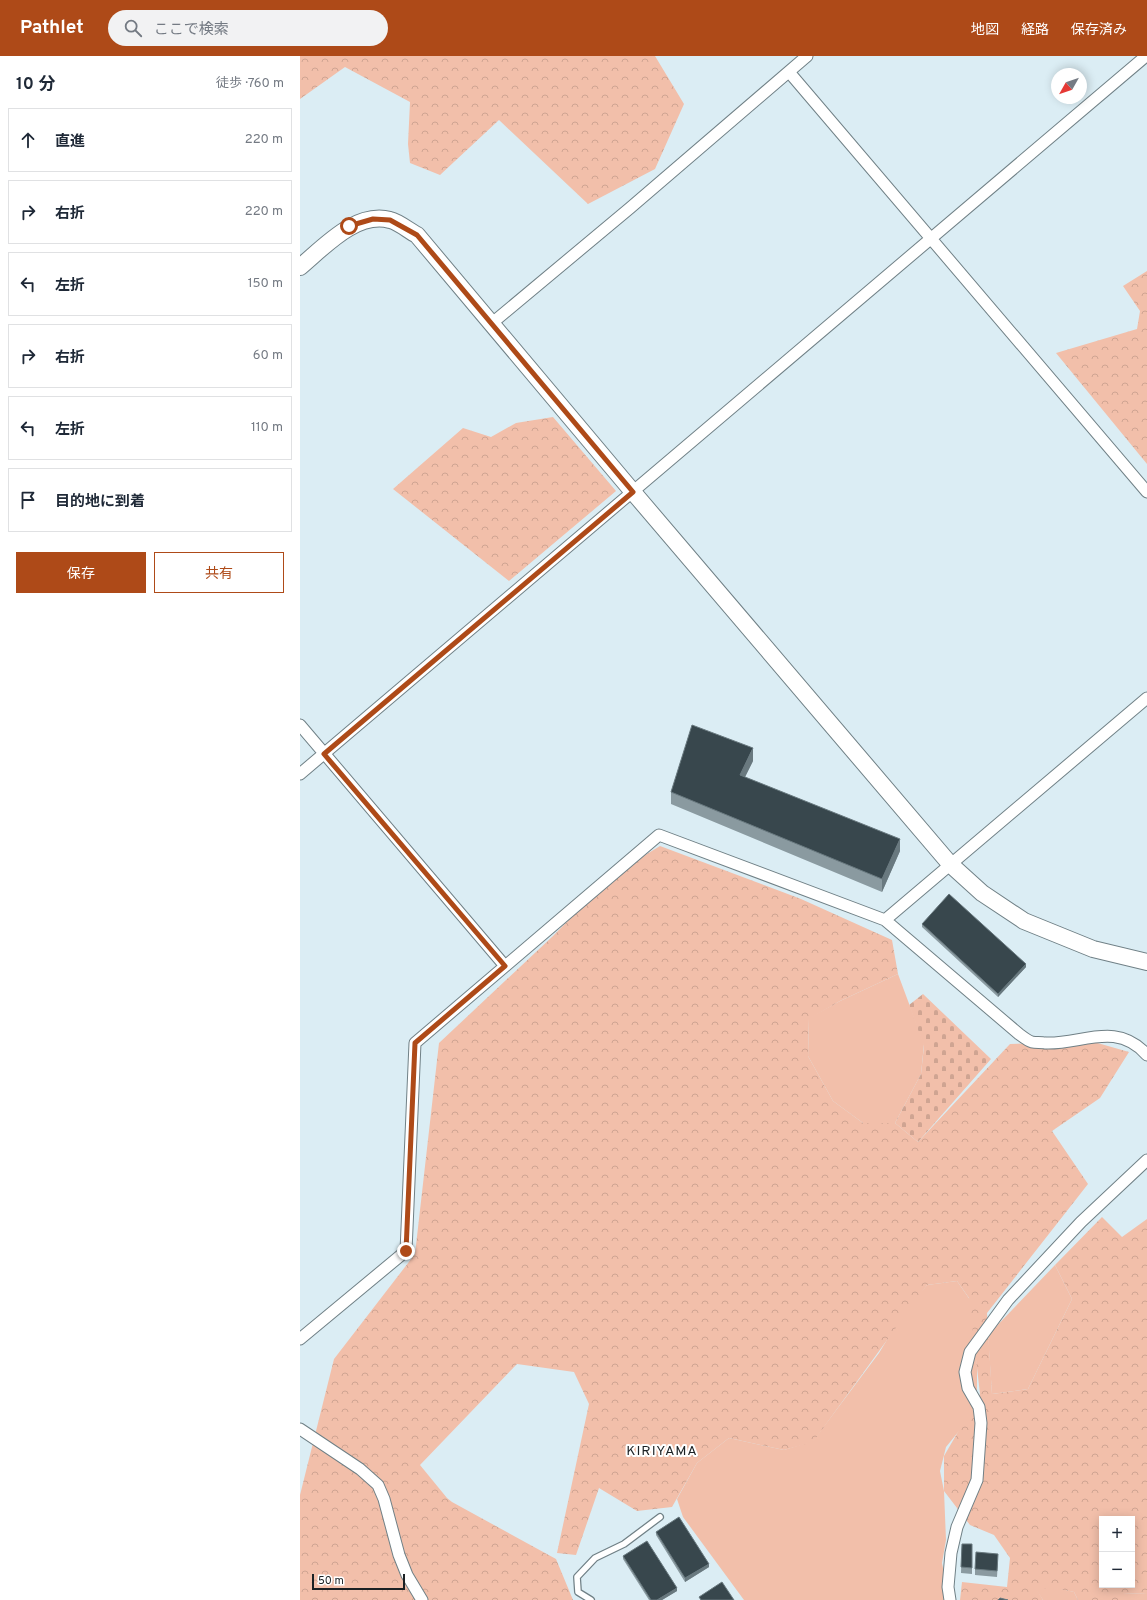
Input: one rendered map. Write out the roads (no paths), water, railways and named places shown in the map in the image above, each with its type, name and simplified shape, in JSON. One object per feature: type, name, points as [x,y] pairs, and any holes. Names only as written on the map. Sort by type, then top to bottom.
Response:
[{"type":"street","points":[[491,324],[630,208],[807,56]]},
{"type":"street","points":[[300,774],[1146,56]]},
{"type":"street","points":[[789,72],[1147,492]]},
{"type":"street","points":[[300,266],[349,226],[373,219],[390,220],[417,235],[633,492],[950,864],[982,893],[1024,921],[1093,949],[1147,962]]},
{"type":"street","points":[[886,920],[1147,698]]},
{"type":"street","points":[[300,725],[505,966]]},
{"type":"street","points":[[302,1333],[406,1251],[415,1043],[659,835],[886,920],[1019,1034],[1032,1042],[1055,1044],[1094,1036],[1118,1037],[1139,1046],[1147,1055]]},
{"type":"street","points":[[950,1600],[948,1587],[951,1553],[957,1527],[977,1480],[981,1423],[979,1407],[968,1388],[965,1372],[970,1352],[1008,1300],[1081,1222],[1147,1160]]},
{"type":"street","points":[[300,1430],[360,1469],[378,1485],[384,1499],[398,1555],[422,1600]]},
{"type":"lane","points":[[592,1600],[578,1592],[577,1577],[584,1568],[596,1558],[624,1544],[660,1517]]},
{"type":"district","name":"KIRIYAMA","points":[[662,1450]]}]
